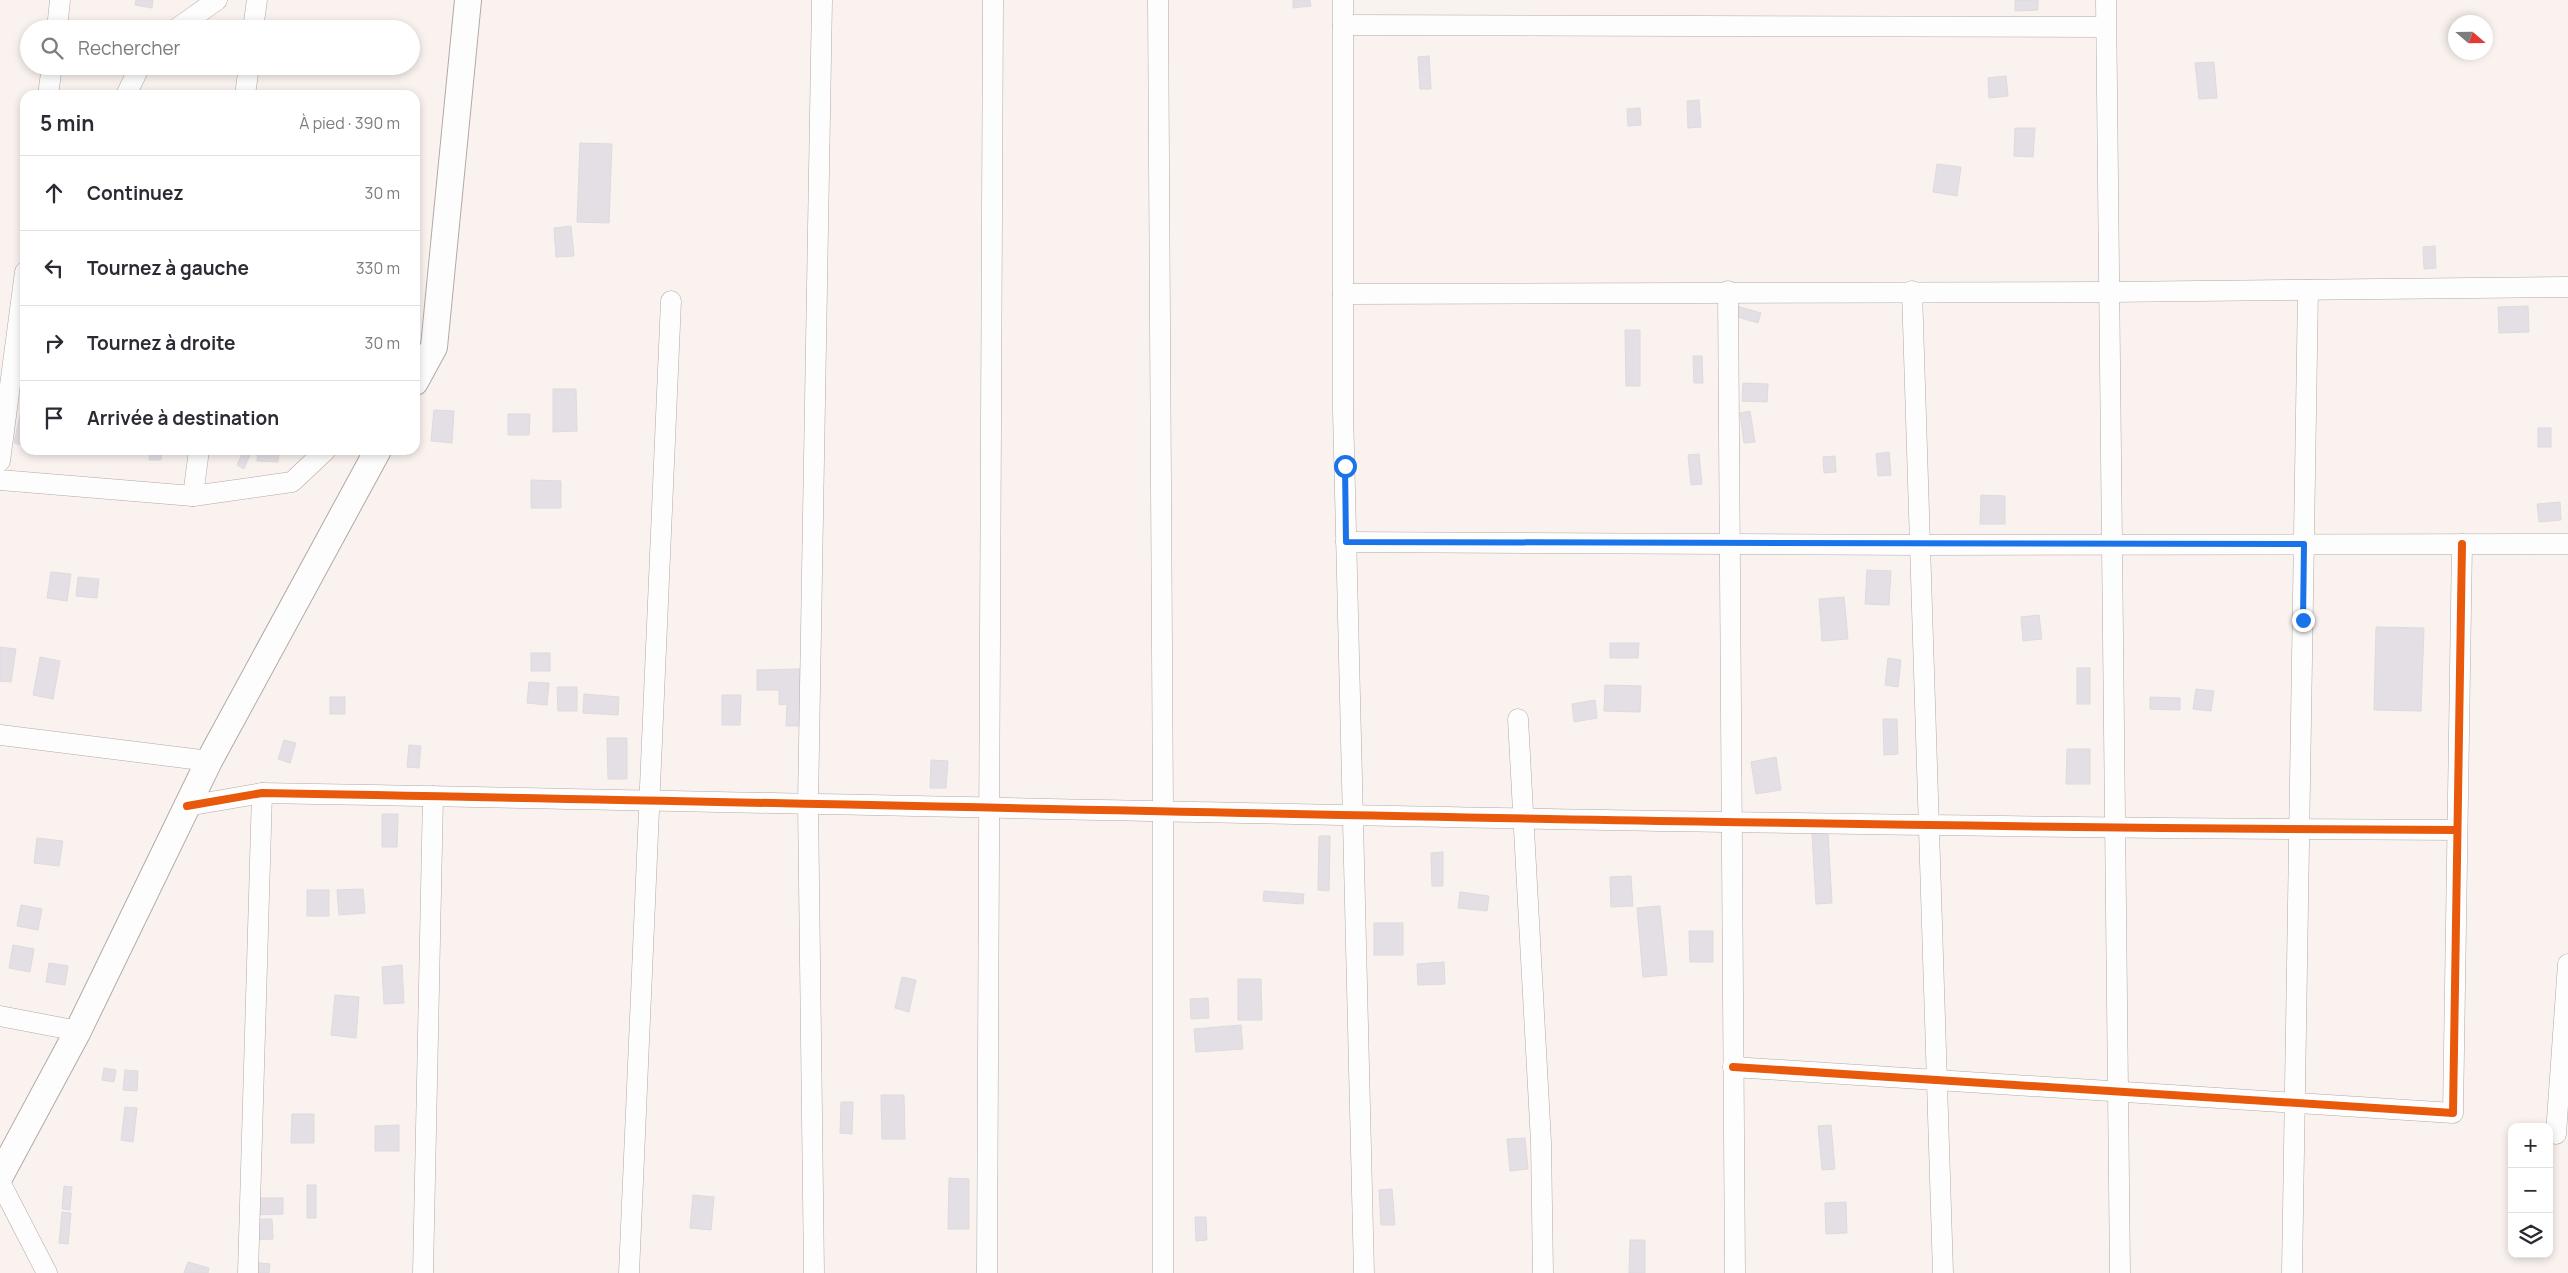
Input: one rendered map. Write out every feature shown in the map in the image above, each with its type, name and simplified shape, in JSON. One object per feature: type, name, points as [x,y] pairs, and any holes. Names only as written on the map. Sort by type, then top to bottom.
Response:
[{"type":"street","points":[[58,20],[60,0]]},
{"type":"street","points":[[189,20],[217,0]]},
{"type":"street","points":[[254,20],[257,0]]},
{"type":"street","points":[[420,373],[434,347],[468,0]]},
{"type":"street","points":[[814,1273],[808,803],[822,0]]},
{"type":"street","points":[[987,1273],[993,0]]},
{"type":"street","points":[[1158,0],[1163,810],[1163,1273]]},
{"type":"street","points":[[1343,0],[1343,294],[1346,542],[1364,1273]]},
{"type":"street","points":[[2106,0],[2120,1273]]},
{"type":"street","points":[[1343,25],[2106,27]]},
{"type":"street","points":[[49,90],[51,75]]},
{"type":"street","points":[[128,90],[136,75]]},
{"type":"street","points":[[246,90],[247,75]]},
{"type":"street","points":[[1343,294],[1728,291],[2109,292],[2568,287]]},
{"type":"street","points":[[2292,1273],[2308,290]]},
{"type":"street","points":[[1728,291],[1735,1273]]},
{"type":"street","points":[[1912,291],[1943,1273]]},
{"type":"street","points":[[629,1273],[671,301]]},
{"type":"street","points":[[0,461],[20,322]]},
{"type":"street","points":[[420,360],[434,347]]},
{"type":"street","points":[[193,496],[198,455]]},
{"type":"street","points":[[0,480],[193,496],[292,482],[321,455]]},
{"type":"street","points":[[0,1176],[78,1031],[209,761],[375,455]]},
{"type":"street","points":[[1346,542],[1920,545],[2568,544]]},
{"type":"street","points":[[1733,1067],[2453,1113],[2462,544]]},
{"type":"street","points":[[1518,719],[1541,1142],[1543,1273]]},
{"type":"street","points":[[0,735],[209,761]]},
{"type":"street","points":[[188,806],[262,793],[1163,810],[1354,816],[1524,817],[2116,828],[2457,830]]},
{"type":"street","points":[[248,1273],[262,793]]},
{"type":"street","points":[[423,1273],[433,796]]},
{"type":"street","points":[[2556,1134],[2568,964]]},
{"type":"street","points":[[0,1016],[78,1031]]},
{"type":"street","points":[[0,1182],[47,1273]]},
{"type":"building","points":[[136,0],[153,0],[152,8],[135,5]]},
{"type":"building","points":[[1293,0],[1310,0],[1311,6],[1293,8]]},
{"type":"building","points":[[2015,0],[2038,0],[2038,10],[2015,11]]},
{"type":"building","points":[[1429,56],[1431,89],[1420,89],[1418,57]]},
{"type":"building","points":[[2214,62],[2217,98],[2199,99],[2195,63]]},
{"type":"building","points":[[2006,76],[2008,96],[1989,98],[1988,78]]},
{"type":"building","points":[[1699,100],[1701,127],[1688,128],[1687,101]]},
{"type":"building","points":[[1640,108],[1641,125],[1628,126],[1627,109]]},
{"type":"building","points":[[2015,128],[2035,128],[2033,157],[2014,156]]},
{"type":"building","points":[[580,143],[612,144],[609,223],[577,222]]},
{"type":"building","points":[[1937,164],[1961,167],[1957,196],[1933,192]]},
{"type":"building","points":[[571,226],[574,256],[556,257],[554,228]]},
{"type":"building","points":[[2435,246],[2436,268],[2424,269],[2423,247]]},
{"type":"building","points":[[1737,306],[1761,313],[1758,323],[1734,316]]},
{"type":"building","points":[[2528,306],[2529,332],[2499,333],[2498,307]]},
{"type":"building","points":[[1625,330],[1640,330],[1640,386],[1626,386]]},
{"type":"building","points":[[1693,356],[1702,356],[1703,383],[1694,383]]},
{"type":"building","points":[[1743,383],[1768,384],[1767,402],[1742,401]]},
{"type":"building","points":[[553,389],[576,389],[577,431],[553,432]]},
{"type":"building","points":[[434,410],[454,411],[452,443],[431,441]]},
{"type":"building","points":[[1750,411],[1755,442],[1744,443],[1740,413]]},
{"type":"building","points":[[508,414],[530,414],[529,435],[508,435]]},
{"type":"building","points":[[20,416],[20,444],[14,443]]},
{"type":"building","points":[[2538,428],[2551,428],[2551,447],[2538,447]]},
{"type":"building","points":[[1889,452],[1891,475],[1878,476],[1876,454]]},
{"type":"building","points":[[1699,454],[1702,484],[1691,485],[1688,455]]},
{"type":"building","points":[[150,455],[162,455],[161,460],[149,460]]},
{"type":"building","points":[[242,455],[250,455],[244,469],[237,465]]},
{"type":"building","points":[[258,455],[279,455],[278,462],[257,461]]},
{"type":"building","points":[[1835,456],[1836,472],[1824,473],[1823,457]]},
{"type":"building","points":[[531,480],[561,481],[561,508],[531,508]]},
{"type":"building","points":[[1981,495],[2005,496],[2005,524],[1980,524]]},
{"type":"building","points":[[2560,502],[2561,520],[2539,522],[2537,504]]},
{"type":"building","points":[[1867,570],[1891,571],[1889,605],[1865,604]]},
{"type":"building","points":[[51,572],[71,574],[67,601],[47,598]]},
{"type":"building","points":[[78,577],[99,579],[97,598],[76,596]]},
{"type":"building","points":[[1844,597],[1848,639],[1822,641],[1819,599]]},
{"type":"building","points":[[2039,615],[2042,639],[2023,641],[2021,617]]},
{"type":"building","points":[[2376,627],[2424,628],[2421,711],[2374,710]]},
{"type":"building","points":[[1610,643],[1639,643],[1638,658],[1610,658]]},
{"type":"building","points":[[0,647],[16,649],[11,682],[0,681]]},
{"type":"building","points":[[531,653],[550,653],[550,671],[531,671]]},
{"type":"building","points":[[40,657],[60,661],[53,699],[33,695]]},
{"type":"building","points":[[1888,658],[1901,660],[1898,687],[1885,685]]},
{"type":"building","points":[[2077,668],[2090,668],[2090,704],[2077,704]]},
{"type":"building","points":[[800,669],[800,726],[786,726],[787,704],[779,705],[779,690],[757,690],[757,670]]},
{"type":"building","points":[[529,682],[549,683],[547,705],[527,703]]},
{"type":"building","points":[[1605,685],[1641,686],[1640,712],[1604,711]]},
{"type":"building","points":[[557,687],[577,687],[577,711],[558,711]]},
{"type":"building","points":[[2196,689],[2214,691],[2211,711],[2193,709]]},
{"type":"building","points":[[584,694],[619,697],[618,715],[583,713]]},
{"type":"building","points":[[722,695],[741,695],[740,725],[722,725]]},
{"type":"building","points":[[330,697],[345,697],[345,714],[330,714]]},
{"type":"building","points":[[2150,697],[2180,698],[2180,710],[2150,709]]},
{"type":"building","points":[[1595,700],[1597,718],[1574,722],[1572,704]]},
{"type":"building","points":[[1883,719],[1897,719],[1898,754],[1884,755]]},
{"type":"building","points":[[607,738],[627,738],[627,779],[608,779]]},
{"type":"building","points":[[284,740],[296,743],[290,763],[278,759]]},
{"type":"building","points":[[409,745],[421,746],[419,768],[407,767]]},
{"type":"building","points":[[2067,749],[2090,749],[2090,784],[2066,784]]},
{"type":"building","points":[[1776,757],[1781,790],[1756,794],[1751,762]]},
{"type":"building","points":[[931,760],[948,761],[946,788],[930,788]]},
{"type":"building","points":[[382,814],[398,814],[397,847],[382,847]]},
{"type":"building","points":[[1828,833],[1832,903],[1816,904],[1812,834]]},
{"type":"building","points":[[1319,836],[1330,836],[1329,891],[1318,890]]},
{"type":"building","points":[[37,838],[63,841],[59,866],[34,863]]},
{"type":"building","points":[[1443,852],[1443,886],[1432,886],[1431,853]]},
{"type":"building","points":[[1631,876],[1633,906],[1611,907],[1610,877]]},
{"type":"building","points":[[363,889],[365,913],[339,915],[337,890]]},
{"type":"building","points":[[307,890],[329,890],[329,916],[307,916]]},
{"type":"building","points":[[1264,891],[1304,894],[1303,904],[1263,901]]},
{"type":"building","points":[[1460,892],[1489,896],[1487,911],[1458,908]]},
{"type":"building","points":[[21,905],[42,909],[38,930],[17,926]]},
{"type":"building","points":[[1660,906],[1667,975],[1643,977],[1637,908]]},
{"type":"building","points":[[1374,923],[1403,923],[1403,955],[1374,955]]},
{"type":"building","points":[[1689,931],[1713,931],[1713,962],[1690,962]]},
{"type":"building","points":[[13,945],[34,949],[30,972],[9,968]]},
{"type":"building","points":[[1444,962],[1445,984],[1418,985],[1417,964]]},
{"type":"building","points":[[49,963],[68,966],[65,985],[46,982]]},
{"type":"building","points":[[402,965],[404,1003],[384,1004],[382,967]]},
{"type":"building","points":[[902,977],[916,980],[909,1012],[895,1008]]},
{"type":"building","points":[[1238,979],[1261,979],[1262,1020],[1238,1020]]},
{"type":"building","points":[[335,995],[359,997],[356,1038],[331,1035]]},
{"type":"building","points":[[1208,998],[1209,1018],[1191,1019],[1190,999]]},
{"type":"building","points":[[1241,1025],[1243,1049],[1196,1052],[1194,1029]]},
{"type":"building","points":[[104,1068],[116,1070],[114,1082],[102,1080]]},
{"type":"building","points":[[125,1070],[138,1071],[137,1091],[123,1090]]},
{"type":"building","points":[[881,1095],[904,1095],[905,1139],[882,1139]]},
{"type":"building","points":[[841,1102],[853,1102],[852,1134],[840,1133]]},
{"type":"building","points":[[125,1107],[137,1108],[133,1142],[121,1140]]},
{"type":"building","points":[[292,1114],[314,1114],[314,1143],[291,1143]]},
{"type":"building","points":[[399,1125],[399,1151],[375,1151],[375,1126]]},
{"type":"building","points":[[1831,1125],[1835,1169],[1822,1170],[1818,1126]]},
{"type":"building","points":[[1525,1138],[1528,1169],[1510,1171],[1507,1139]]},
{"type":"building","points":[[949,1178],[969,1179],[969,1229],[948,1229]]},
{"type":"building","points":[[307,1185],[316,1185],[316,1218],[307,1218]]},
{"type":"building","points":[[64,1186],[72,1187],[70,1210],[62,1209]]},
{"type":"building","points":[[1392,1189],[1395,1225],[1381,1225],[1379,1190]]},
{"type":"building","points":[[693,1195],[714,1197],[711,1230],[690,1228]]},
{"type":"building","points":[[254,1198],[283,1198],[283,1214],[254,1215]]},
{"type":"building","points":[[1846,1202],[1847,1233],[1826,1234],[1825,1203]]},
{"type":"building","points":[[62,1212],[71,1213],[68,1244],[59,1243]]},
{"type":"building","points":[[1195,1217],[1206,1217],[1207,1240],[1196,1241]]},
{"type":"building","points":[[253,1219],[272,1219],[273,1239],[253,1240]]},
{"type":"building","points":[[1630,1240],[1645,1240],[1645,1273],[1629,1273]]},
{"type":"building","points":[[188,1262],[209,1268],[208,1273],[184,1273]]},
{"type":"building","points":[[251,1262],[270,1264],[269,1273],[250,1273]]},
{"type":"cycle path","points":[[1733,1067],[2453,1113],[2462,544]]},
{"type":"cycle path","points":[[187,806],[262,793],[1908,825],[2457,830]]},
{"type":"route","points":[[1345,466],[1346,542],[1920,545],[2304,544],[2303,620]]}]
